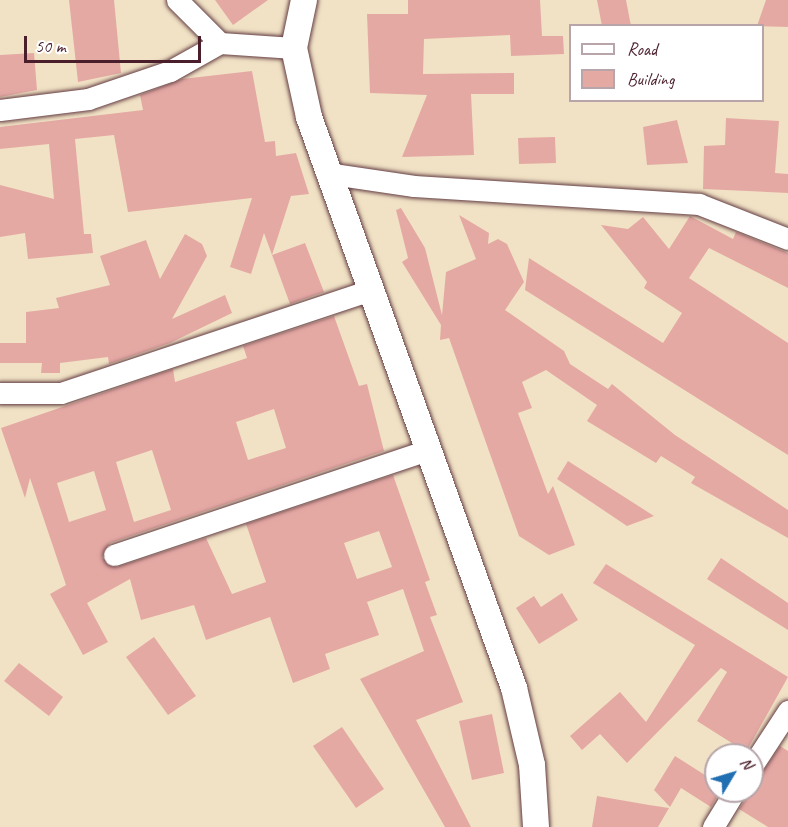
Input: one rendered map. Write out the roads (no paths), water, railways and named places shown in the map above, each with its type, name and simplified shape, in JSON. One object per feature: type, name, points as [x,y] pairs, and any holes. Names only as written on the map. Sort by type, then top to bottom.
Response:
[{"type":"street","points":[[177,0],[220,43]]},
{"type":"street","points":[[304,0],[294,48],[326,173],[371,290],[514,688],[532,765],[536,827]]},
{"type":"street","points":[[0,110],[88,99],[170,71],[220,43],[294,48]]},
{"type":"street","points":[[326,173],[414,186],[699,204],[788,239]]},
{"type":"street","points":[[0,393],[61,393],[371,290]]},
{"type":"street","points":[[114,555],[428,450]]},
{"type":"street","points":[[764,748],[788,711]]},
{"type":"street","points":[[712,827],[727,803]]}]
